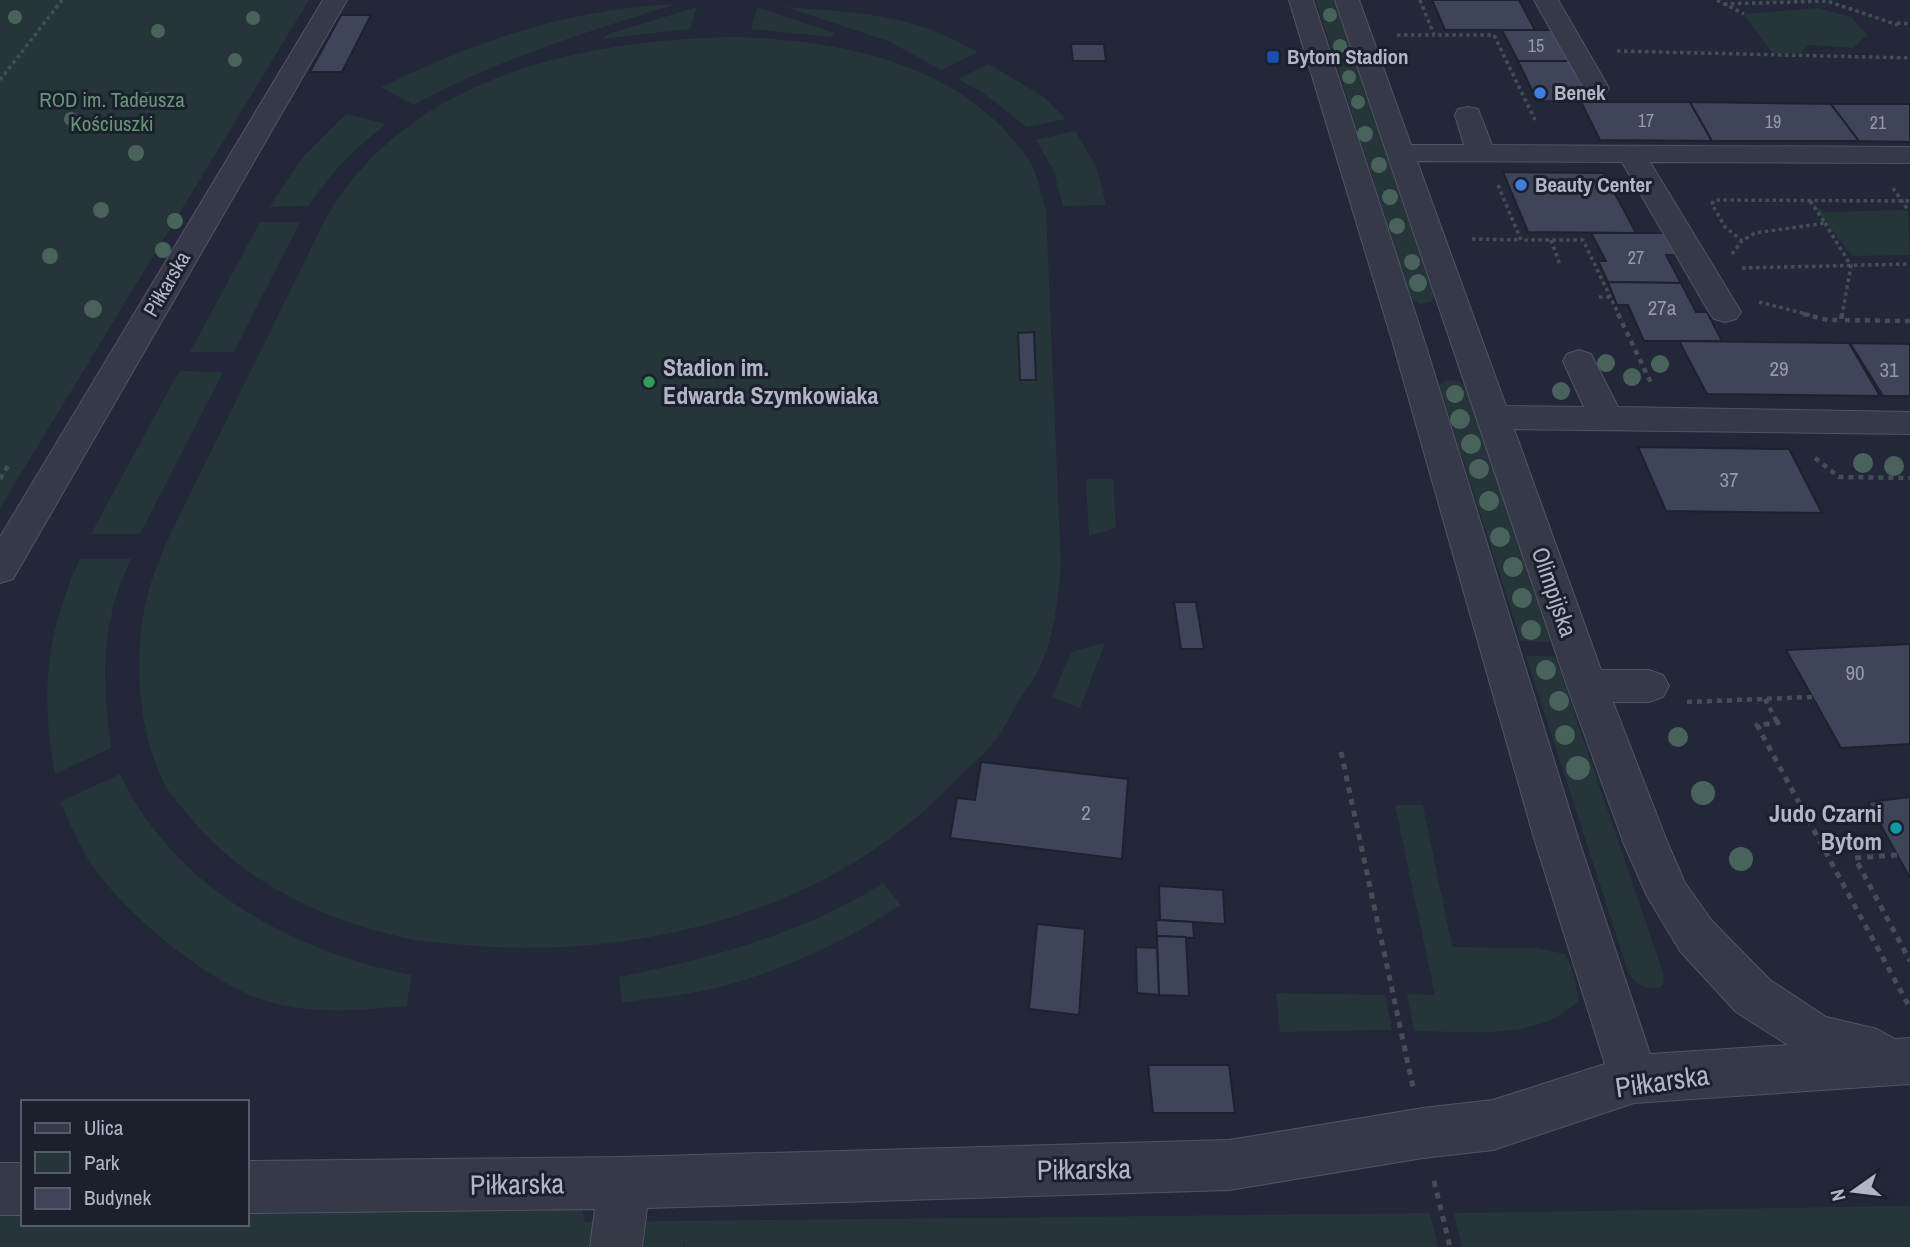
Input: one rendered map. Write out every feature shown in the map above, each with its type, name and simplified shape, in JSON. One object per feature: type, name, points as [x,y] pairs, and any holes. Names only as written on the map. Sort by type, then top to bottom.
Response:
[{"type":"street","name":"Piłkarska","points":[[0,569],[335,0]]},
{"type":"street","points":[[1301,0],[1408,340],[1556,838],[1634,1079]]},
{"type":"street","name":"Olimpijska","points":[[1347,0],[1587,686],[1646,844],[1669,896],[1696,936],[1754,996],[1816,1037],[1910,1061]]},
{"type":"street","points":[[1546,0],[1596,89]]},
{"type":"street","points":[[1468,115],[1481,153]]},
{"type":"street","points":[[1402,153],[1910,155]]},
{"type":"street","points":[[1631,154],[1725,312]]},
{"type":"street","points":[[1408,340],[1468,341]]},
{"type":"street","points":[[1579,361],[1606,418]]},
{"type":"street","points":[[1493,417],[1910,422]]},
{"type":"street","points":[[1587,686],[1649,686]]},
{"type":"street","name":"Piłkarska","points":[[248,1186],[625,1183],[1228,1165],[1423,1133],[1493,1125],[1634,1079],[1910,1061]]},
{"type":"street","points":[[616,1247],[625,1183]]},
{"type":"street","points":[[0,1189],[21,1189]]},
{"type":"path","points":[[0,80],[62,0]]},
{"type":"path","points":[[1420,0],[1434,35]]},
{"type":"path","points":[[1717,0],[1744,14]]},
{"type":"path","points":[[1724,4],[1826,0],[1898,25]]},
{"type":"path","points":[[1892,23],[1910,24]]},
{"type":"path","points":[[1564,34],[1606,51],[1910,58]]},
{"type":"path","points":[[1389,35],[1493,36],[1551,153]]},
{"type":"path","points":[[1494,178],[1521,240]]},
{"type":"path","points":[[1892,187],[1908,210]]},
{"type":"path","points":[[1825,223],[1755,233],[1742,242],[1725,227],[1712,204],[1714,200],[1910,201]]},
{"type":"path","points":[[1810,201],[1851,266],[1841,320]]},
{"type":"path","points":[[1464,239],[1583,240],[1668,418]]},
{"type":"path","points":[[1551,240],[1560,265]]},
{"type":"path","points":[[1743,268],[1910,264]]},
{"type":"path","points":[[1599,297],[1610,298]]},
{"type":"path","points":[[1755,301],[1828,320],[1910,321]]},
{"type":"path","points":[[0,479],[9,464]]},
{"type":"path","points":[[1839,477],[1910,478]]},
{"type":"path","points":[[1720,701],[1812,697]]},
{"type":"path","points":[[1765,699],[1779,723],[1757,725],[1910,1008]]},
{"type":"path","points":[[1340,752],[1402,1032]]},
{"type":"path","points":[[1897,855],[1855,858],[1910,961]]},
{"type":"green space","name":"ROD im. Tadeusza Kościuszki","points":[[0,0],[309,0],[0,508]]},
{"type":"green space","points":[[1316,0],[1337,0],[1435,294],[1431,302],[1420,304],[1411,299]]},
{"type":"green space","points":[[676,4],[575,36],[509,61],[413,105],[381,87],[489,41],[524,30],[597,13]]},
{"type":"green space","points":[[697,7],[690,29],[602,39],[609,34]]},
{"type":"green space","points":[[757,7],[834,33],[832,37],[751,29]]},
{"type":"green space","points":[[786,7],[862,14],[907,22],[930,29],[978,52],[941,70],[888,41]]},
{"type":"green space","points":[[1817,8],[1851,17],[1867,35],[1853,48],[1809,45],[1800,53],[1772,53],[1744,14]]},
{"type":"green space","name":"Stadion im. Edwarda Szymkowiaka","points":[[737,37],[806,42],[841,48],[908,67],[970,100],[997,122],[1022,150],[1033,168],[1046,210],[1061,566],[1052,631],[1040,667],[993,743],[932,804],[903,828],[842,870],[775,902],[740,914],[645,938],[555,947],[494,947],[421,941],[383,933],[291,898],[236,862],[211,840],[166,787],[155,761],[143,714],[140,640],[148,593],[164,547],[327,216],[362,168],[405,129],[453,98],[506,74],[562,57],[620,46],[679,39]]},
{"type":"green space","points":[[989,64],[1044,97],[1066,119],[1027,127],[983,93],[958,79]]},
{"type":"green space","points":[[346,114],[386,124],[344,162],[309,206],[269,207],[303,157]]},
{"type":"green space","points":[[1075,131],[1097,168],[1106,205],[1063,206],[1053,169],[1036,140]]},
{"type":"green space","points":[[1810,201],[1823,212],[1908,210],[1910,255],[1852,256]]},
{"type":"green space","points":[[260,222],[300,222],[234,352],[190,352]]},
{"type":"green space","points":[[179,371],[223,372],[140,534],[91,534]]},
{"type":"green space","points":[[1448,380],[1460,382],[1469,392],[1551,642],[1521,641],[1439,385]]},
{"type":"green space","points":[[1086,479],[1113,479],[1116,528],[1089,536]]},
{"type":"green space","points":[[80,559],[131,559],[114,606],[106,652],[106,698],[111,748],[55,774],[48,718],[49,665],[60,612]]},
{"type":"green space","points":[[1105,643],[1080,708],[1052,697],[1071,652]]},
{"type":"green space","points":[[1526,656],[1555,656],[1663,973],[1664,982],[1661,987],[1642,986],[1628,971]]},
{"type":"green space","points":[[120,774],[143,814],[172,850],[204,881],[241,908],[281,931],[323,950],[411,975],[407,1006],[321,1010],[270,1002],[222,981],[171,946],[106,884],[87,857],[60,802]]},
{"type":"green space","points":[[1395,805],[1423,805],[1452,947],[1536,948],[1565,954],[1571,966],[1579,1000],[1544,1023],[1523,1028],[1479,1032],[1414,1031],[1407,994],[1435,995]]},
{"type":"green space","points":[[883,883],[901,905],[852,934],[801,959],[720,987],[622,1003],[619,977],[722,953],[789,930],[853,901]]},
{"type":"green space","points":[[1276,993],[1385,995],[1392,1030],[1280,1032]]},
{"type":"green space","points":[[581,1201],[585,1222],[1430,1213],[1438,1247],[685,1247],[685,1240],[683,1247],[0,1247],[0,1211],[21,1211],[21,1226],[248,1226],[248,1207]]},
{"type":"green space","points":[[1910,1206],[1910,1247],[1462,1247],[1454,1213]]},
{"type":"building","points":[[1432,0],[1519,0],[1535,30],[1445,30]]},
{"type":"building","points":[[341,15],[371,15],[342,72],[310,72]]},
{"type":"building","points":[[1502,30],[1554,30],[1570,61],[1518,61]]},
{"type":"building","points":[[1071,44],[1104,44],[1106,61],[1073,61]]},
{"type":"building","points":[[1518,61],[1571,61],[1592,102],[1537,101]]},
{"type":"building","points":[[1581,102],[1690,102],[1712,141],[1600,140]]},
{"type":"building","points":[[1690,102],[1831,104],[1859,141],[1712,141]]},
{"type":"building","points":[[1831,104],[1910,104],[1910,142],[1859,141]]},
{"type":"building","points":[[1503,172],[1604,173],[1636,233],[1528,232]]},
{"type":"building","points":[[1591,233],[1666,233],[1677,255],[1666,255],[1681,283],[1608,282],[1598,261],[1606,261]]},
{"type":"building","points":[[1608,282],[1681,283],[1696,312],[1707,312],[1722,341],[1644,341],[1628,305],[1617,305]]},
{"type":"building","points":[[1034,332],[1036,380],[1020,380],[1018,333]]},
{"type":"building","points":[[1679,341],[1849,343],[1880,396],[1707,394]]},
{"type":"building","points":[[1850,343],[1910,344],[1910,396],[1883,396]]},
{"type":"building","points":[[1638,447],[1789,449],[1822,513],[1666,511]]},
{"type":"building","points":[[1174,602],[1196,602],[1204,649],[1181,649]]},
{"type":"building","points":[[1910,644],[1910,744],[1841,748],[1786,650]]},
{"type":"building","points":[[981,762],[1128,779],[1122,859],[950,838],[957,798],[975,800]]},
{"type":"building","name":"Judo Czarni Bytom","points":[[1910,797],[1910,878],[1868,802]]},
{"type":"building","points":[[1159,886],[1223,890],[1225,924],[1160,920]]},
{"type":"building","points":[[1156,920],[1193,922],[1194,938],[1157,936]]},
{"type":"building","points":[[1037,924],[1085,929],[1079,1015],[1029,1009]]},
{"type":"building","points":[[1157,936],[1186,937],[1189,996],[1159,995]]},
{"type":"building","points":[[1136,947],[1157,948],[1159,995],[1137,993]]},
{"type":"building","points":[[1148,1065],[1229,1065],[1235,1113],[1153,1113]]},
{"type":"place","name":"Bytom Stadion","points":[[1273,57]]},
{"type":"place","name":"Benek","points":[[1540,93]]},
{"type":"place","name":"Beauty Center","points":[[1521,185]]},
{"type":"place","name":"Stadion im. Edwarda Szymkowiaka","points":[[649,382]]},
{"type":"place","name":"Judo Czarni Bytom","points":[[1896,828]]}]
